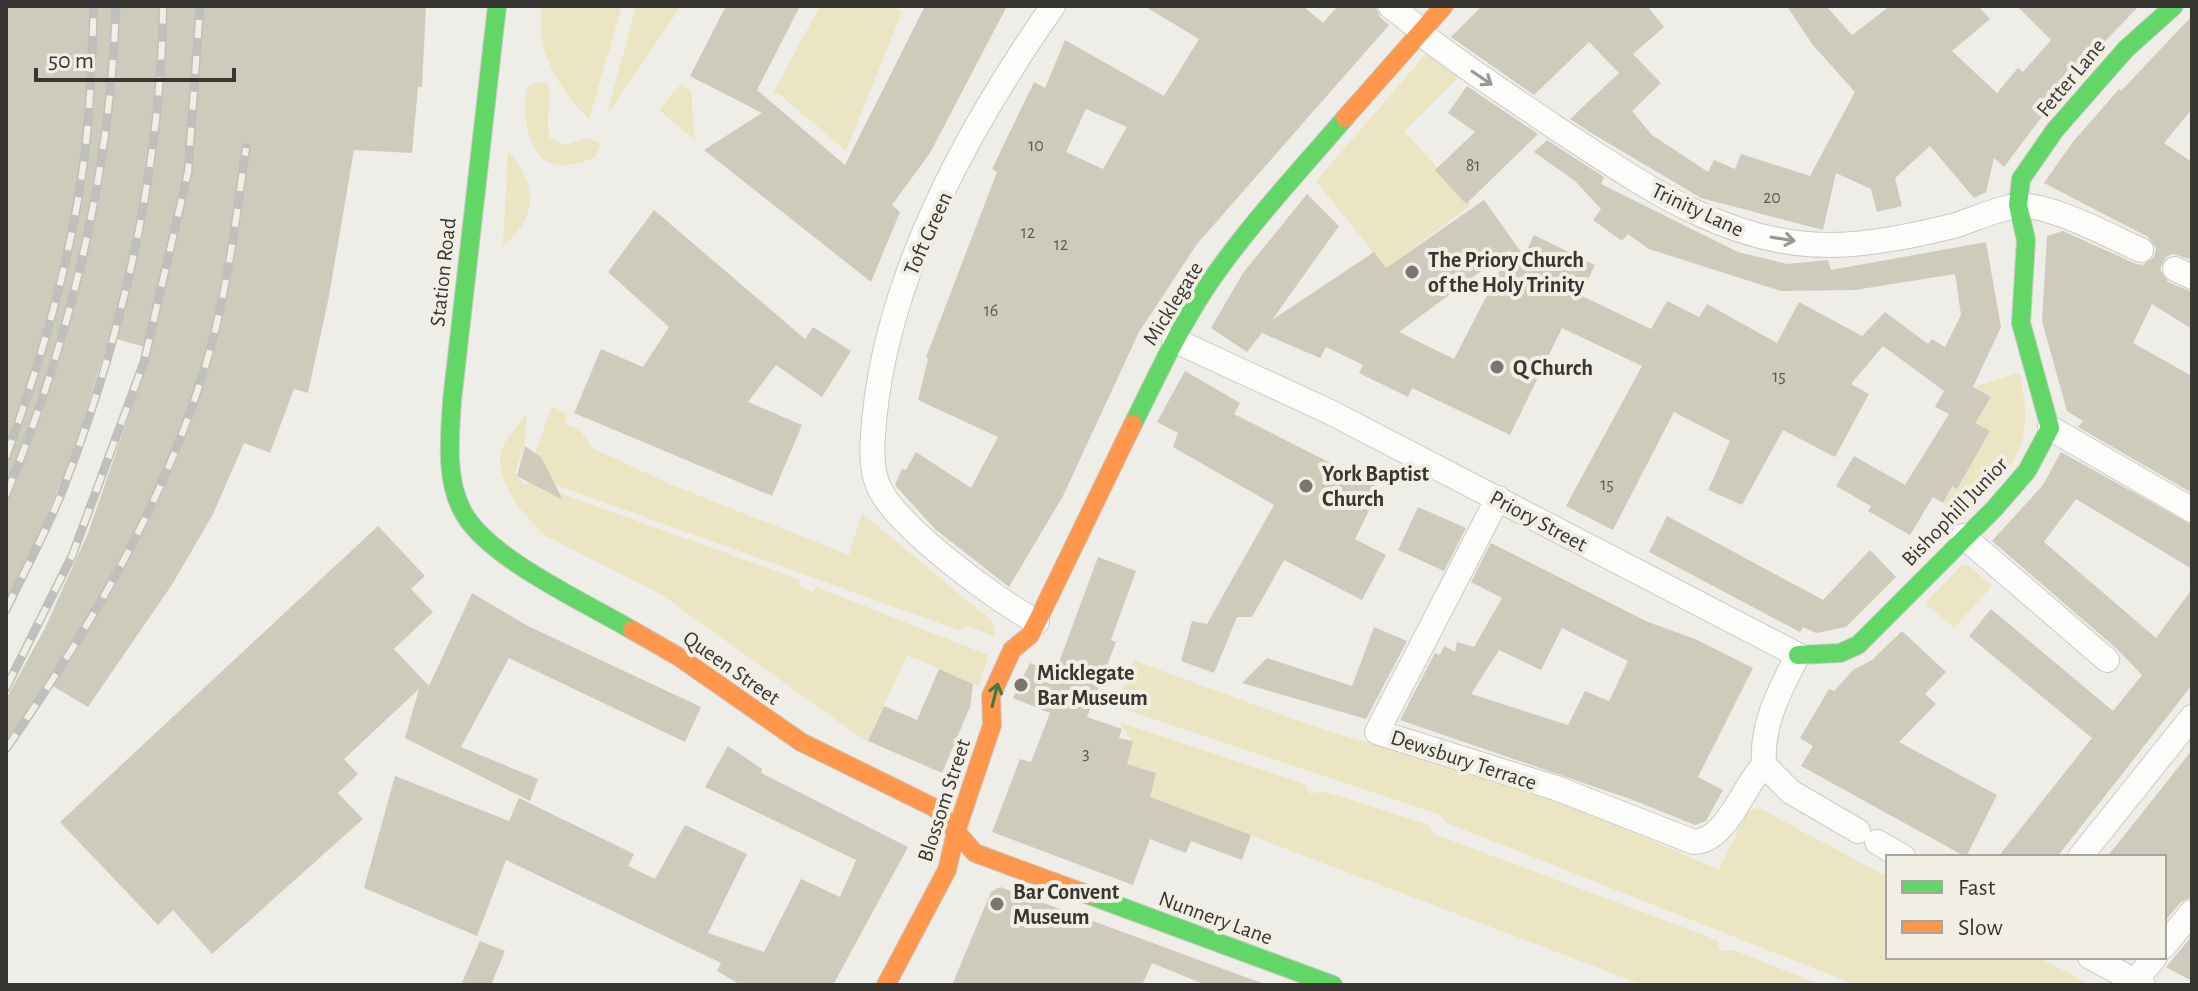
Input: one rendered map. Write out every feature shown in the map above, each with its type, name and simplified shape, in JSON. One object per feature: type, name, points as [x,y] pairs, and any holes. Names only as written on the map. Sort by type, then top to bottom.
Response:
[{"type":"street","name":"Station Road","points":[[482,536],[460,509],[451,475],[452,437],[469,233],[497,6]]},
{"type":"street","name":"Toft Green","points":[[1033,628],[899,514],[878,484],[872,441],[879,374],[901,292],[961,158],[1026,44],[1053,6]]},
{"type":"street","name":"Trinity Lane","points":[[1390,6],[1543,119],[1681,206],[1743,232],[1823,245],[1871,243],[1954,226],[2018,198]]},
{"type":"street","name":"Micklegate","points":[[1005,666],[1012,650],[1033,628],[1174,340],[1206,288],[1261,214],[1444,6]]},
{"type":"street","name":"Fetter Lane","points":[[2018,198],[2021,179],[2055,130],[2126,49],[2174,6]]},
{"type":"street","points":[[2018,198],[2141,250]]},
{"type":"street","points":[[2018,198],[2026,240],[2021,323],[2050,428],[2192,510]]},
{"type":"street","name":"Priory Street","points":[[1174,340],[1330,412],[1798,655]]},
{"type":"street","name":"Bishophill Junior","points":[[1798,655],[1828,655],[1858,645],[1963,536],[1994,509],[2027,471],[2050,428]]},
{"type":"street","name":"Dewsbury Terrace","points":[[1498,498],[1377,732],[1556,788],[1694,842],[1707,841],[1718,833],[1746,786],[1764,765]]},
{"type":"street","name":"Queen Street","points":[[482,536],[505,556],[679,657],[801,742],[935,808],[956,832]]},
{"type":"street","points":[[1963,536],[2107,660]]},
{"type":"street","points":[[1798,655],[1769,718],[1762,742],[1764,765],[1791,792],[1899,855]]},
{"type":"street","name":"Blossom Street","points":[[886,985],[954,852],[956,832],[992,725],[991,696],[1005,666]]},
{"type":"street","points":[[2082,855],[2192,717]]},
{"type":"street","name":"Nunnery Lane","points":[[956,832],[982,857],[1333,985]]},
{"type":"street","points":[[2166,944],[2192,912]]},
{"type":"street","points":[[2094,959],[2139,983],[2154,959]]},
{"type":"shaded area","points":[[542,6],[622,6],[589,119],[559,82],[545,53],[540,22]]},
{"type":"shaded area","points":[[636,6],[681,6],[607,115]]},
{"type":"shaded area","points":[[820,6],[892,6],[902,12],[846,151],[778,93],[772,95]]},
{"type":"shaded area","points":[[1426,54],[1460,76],[1404,131],[1471,205],[1386,268],[1316,181]]},
{"type":"shaded area","points":[[546,82],[549,89],[550,138],[565,145],[591,139],[600,144],[596,157],[574,164],[557,165],[544,160],[537,152],[531,142],[525,117],[525,95],[528,86]]},
{"type":"shaded area","points":[[680,85],[691,91],[695,140],[659,110]]},
{"type":"shaded area","points":[[508,151],[525,175],[530,199],[523,223],[503,246]]},
{"type":"shaded area","points":[[2019,373],[2025,421],[2016,456],[1992,485],[1956,516],[1943,503],[1952,486],[1957,489],[1989,432],[1975,423],[1990,397],[1973,387]]},
{"type":"shaded area","points":[[552,406],[567,415],[565,424],[580,430],[592,448],[672,485],[849,555],[862,513],[993,622],[995,637],[966,625],[961,631],[553,484],[541,457],[535,453]]},
{"type":"shaded area","points":[[527,414],[524,447],[515,473],[525,485],[529,482],[801,580],[800,587],[813,592],[816,587],[988,655],[979,686],[907,655],[867,742],[662,595],[546,536],[537,528],[511,495],[501,470],[504,444]]},
{"type":"shaded area","points":[[1968,565],[1992,586],[1954,628],[1925,603],[1961,566]]},
{"type":"shaded area","points":[[1135,661],[1330,732],[1546,793],[1719,870],[1747,811],[1759,808],[1886,876],[1886,959],[2042,959],[2090,985],[1856,985],[1447,823],[1440,815],[1115,706]]},
{"type":"shaded area","points":[[1119,722],[1305,784],[1310,794],[1323,791],[1429,825],[1434,834],[1717,940],[1720,951],[1734,950],[1821,985],[1643,985],[1171,805],[1148,804],[1156,773],[1127,764],[1133,741]]},
{"type":"building","points":[[8,6],[426,6],[422,87],[418,87],[412,153],[354,150],[329,296],[308,393],[294,389],[270,453],[244,443],[213,514],[173,583],[88,707],[46,682],[6,743],[6,699],[45,628],[88,533],[152,349],[109,337],[75,447],[33,549],[6,603]]},
{"type":"building","points":[[726,6],[800,6],[757,90],[845,165],[925,6],[1007,6],[930,153],[892,205],[900,212],[871,282],[704,150],[762,113],[690,76]]},
{"type":"building","points":[[1144,6],[1303,6],[1323,23],[1338,6],[1375,6],[1380,17],[1389,25],[1197,244],[1139,332],[1063,496],[1009,587],[935,529],[895,485],[902,469],[906,470],[916,452],[971,488],[998,437],[918,400],[926,357],[997,172],[992,169],[1034,82],[1045,88],[1065,40],[1164,96],[1199,39]],"holes":[[[1086,109],[1127,127],[1103,169],[1066,152]]]},
{"type":"building","points":[[1482,6],[1647,6],[1664,27],[1633,54],[1661,83],[1632,111],[1652,135],[1708,172],[1714,160],[1735,169],[1741,154],[1810,176],[1855,92],[1812,44],[1787,6],[1826,6],[1852,35],[1890,6],[1978,6],[1990,19],[1952,51],[1997,93],[2018,68],[2023,72],[2051,40],[2017,6],[2139,6],[2058,90],[2060,93],[2004,167],[1994,158],[1986,192],[1974,198],[1930,146],[1895,178],[1902,206],[1877,212],[1871,189],[1836,173],[1823,230],[1701,198],[1570,119],[1619,73],[1589,42],[1534,95],[1451,37]]},
{"type":"building","points":[[2192,16],[2192,109],[2164,143],[2192,162],[2192,260],[2173,254],[2166,257],[2160,269],[2168,282],[2192,292],[2192,329],[2152,304],[2133,343],[2192,376],[2192,493],[2078,427],[2083,421],[2067,411],[2042,321],[2047,236],[2063,231],[2136,264],[2143,265],[2154,257],[2156,248],[2148,237],[2044,183],[2072,143],[2119,89],[2121,91]]},
{"type":"building","points":[[1467,86],[1538,134],[1466,204],[1435,170],[1475,132],[1448,113]]},
{"type":"building","points":[[1547,140],[1604,177],[1601,184],[1738,252],[1787,264],[1828,260],[1831,270],[1986,242],[2001,327],[1973,387],[1991,397],[1975,423],[1990,431],[1957,489],[1952,486],[1943,503],[1933,497],[1910,535],[1868,511],[1871,506],[1836,486],[1854,456],[1905,485],[1949,414],[1935,407],[1944,391],[1883,346],[1851,384],[1869,394],[1835,457],[1783,430],[1742,505],[1708,490],[1730,441],[1674,412],[1613,530],[1566,506],[1642,366],[1562,328],[1510,435],[1412,388],[1408,397],[1359,373],[1363,365],[1326,347],[1320,358],[1262,333],[1247,352],[1211,328],[1243,273],[1307,194],[1339,226],[1272,320],[1374,252],[1386,268],[1484,200],[1524,256],[1534,235],[1595,265],[1580,295],[1651,329],[1667,301],[1699,317],[1707,304],[1777,343],[1799,302],[1862,336],[1885,312],[1928,344],[1932,339],[1945,347],[1961,315],[1955,274],[1855,290],[1781,291],[1649,249],[1628,234],[1622,241],[1593,220],[1601,209],[1575,181],[1534,152]],"holes":[[[1511,249],[1454,359],[1399,332]]]},
{"type":"building","points":[[654,210],[805,339],[813,327],[851,351],[822,397],[776,365],[748,402],[802,425],[772,496],[574,413],[601,349],[643,367],[669,327],[608,272]]},
{"type":"building","points":[[1185,371],[1240,403],[1234,414],[1380,488],[1355,539],[1386,555],[1362,600],[1284,560],[1252,617],[1237,617],[1214,673],[1181,661],[1192,621],[1207,624],[1274,505],[1173,447],[1178,433],[1157,422]]},
{"type":"building","points":[[525,446],[541,457],[563,500],[517,476]]},
{"type":"building","points":[[2061,452],[2192,525],[2192,569],[2076,499],[2044,542],[2156,638],[2192,589],[2192,685],[2059,855],[2000,855],[2092,738],[1969,636],[1991,609],[2113,711],[2142,675],[2117,649],[1992,541],[2043,485]]},
{"type":"building","points":[[1418,507],[1466,528],[1444,571],[1398,550]]},
{"type":"building","points":[[1667,516],[1823,600],[1870,550],[1896,577],[1846,627],[1816,633],[1803,627],[1800,632],[1649,552]]},
{"type":"building","points":[[378,526],[425,576],[411,589],[433,612],[394,649],[429,686],[472,593],[528,626],[701,707],[685,742],[509,658],[461,747],[538,779],[530,801],[405,738],[419,689],[344,759],[358,774],[338,793],[363,819],[212,954],[173,910],[158,925],[60,822]]},
{"type":"building","points":[[1491,543],[1648,622],[1695,639],[1753,668],[1698,777],[1723,790],[1706,821],[1695,825],[1633,800],[1400,720],[1435,653],[1440,655],[1444,646],[1455,652],[1457,642],[1474,647],[1502,598],[1471,582]],"holes":[[[1562,628],[1628,661],[1609,701],[1585,691],[1568,725],[1471,694],[1499,650],[1541,670]]]},
{"type":"building","points":[[1098,557],[1136,571],[1111,640],[1116,642],[1087,717],[1122,729],[1119,738],[1133,741],[1127,764],[1156,773],[1150,797],[1251,835],[1242,860],[1191,841],[1186,853],[1150,839],[1133,885],[992,832],[1020,759],[1031,762],[1050,713],[1013,698],[1030,663],[1055,673]]},
{"type":"building","points":[[1374,627],[1407,641],[1366,719],[1242,683],[1267,658],[1352,686]]},
{"type":"building","points":[[1902,631],[1946,672],[1925,694],[1936,704],[1899,742],[1997,795],[1967,855],[1801,766],[1813,746],[1800,738],[1829,689],[1834,691],[1853,670],[1872,660]]},
{"type":"building","points":[[939,669],[973,684],[970,707],[942,773],[868,741],[884,706],[917,720]]},
{"type":"building","points":[[728,746],[762,769],[761,773],[908,847],[833,985],[741,985],[717,971],[721,963],[506,860],[477,936],[364,888],[395,776],[509,821],[519,798],[634,854],[628,866],[655,879],[685,825],[747,854],[708,933],[764,952],[801,879],[840,897],[856,860],[705,787]]},
{"type":"building","points":[[2192,750],[2192,897],[2181,902],[2166,920],[2166,855],[2109,855]]},
{"type":"building","points":[[1000,887],[1267,985],[1206,985],[1152,963],[1142,985],[952,985],[991,892]]},
{"type":"building","points":[[2192,936],[2192,981],[2166,967]]},
{"type":"building","points":[[480,941],[505,951],[491,985],[461,985]]},
{"type":"railway","points":[[6,457],[34,375],[68,250],[88,123],[94,6]]},
{"type":"railway","points":[[6,495],[49,377],[83,256],[105,132],[116,6]]},
{"type":"railway","points":[[6,610],[63,489],[120,312],[146,190],[155,129],[163,6]]},
{"type":"railway","points":[[6,688],[72,556],[144,362],[188,172],[200,6]]},
{"type":"railway","points":[[6,749],[68,656],[123,561],[148,513],[191,411],[221,305],[246,148]]},
{"type":"traffic: fast","points":[[497,6],[452,401],[450,457],[453,484],[462,510],[474,528],[492,545],[538,578],[632,630]]},
{"type":"traffic: fast","points":[[1798,655],[1840,653],[1858,645],[1994,509],[2027,471],[2050,428],[2021,323],[2026,240],[2018,205],[2021,179],[2055,130],[2126,49],[2174,6]]},
{"type":"traffic: fast","points":[[1133,424],[1176,338],[1205,289],[1255,223],[1345,118]]},
{"type":"traffic: fast","points":[[1089,895],[1333,985]]},
{"type":"traffic: slow","points":[[1345,118],[1444,6]]},
{"type":"traffic: slow","points":[[956,832],[992,725],[991,696],[1012,650],[1030,635],[1037,622],[1133,424]]},
{"type":"traffic: slow","points":[[632,630],[679,657],[801,742],[935,808],[975,853],[1089,895]]},
{"type":"traffic: slow","points":[[886,985],[947,870],[956,832]]},
{"type":"place","name":"The Priory Church of the Holy Trinity","points":[[1412,272]]},
{"type":"place","name":"Q Church","points":[[1497,367]]},
{"type":"place","name":"York Baptist Church","points":[[1306,486]]},
{"type":"place","name":"Micklegate Bar Museum","points":[[1021,685]]},
{"type":"place","name":"Bar Convent Museum","points":[[997,904]]}]
